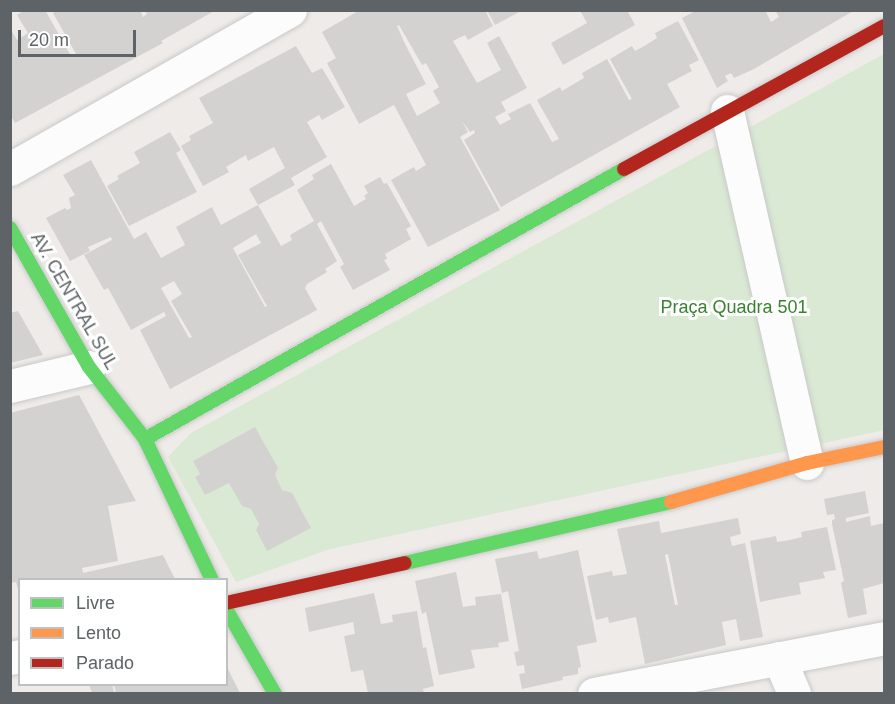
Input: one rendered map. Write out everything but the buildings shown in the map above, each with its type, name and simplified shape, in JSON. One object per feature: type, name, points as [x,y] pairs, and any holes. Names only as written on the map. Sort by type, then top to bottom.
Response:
[{"type":"street","points":[[10,169],[290,10]]},
{"type":"street","points":[[146,439],[727,111],[885,26]]},
{"type":"street","points":[[727,111],[807,463]]},
{"type":"street","name":"AV. CENTRAL SUL","points":[[10,228],[89,367],[146,439],[212,578]]},
{"type":"street","points":[[10,386],[89,367]]},
{"type":"street","points":[[228,603],[653,507],[807,463],[885,447]]},
{"type":"street","points":[[228,612],[274,693]]},
{"type":"street","points":[[594,693],[885,638]]},
{"type":"street","points":[[779,658],[794,693]]},
{"type":"green space","name":"Praça Quadra 501","points":[[884,54],[884,430],[330,549],[236,582],[168,457],[191,433]]},
{"type":"traffic: fast","points":[[145,439],[624,169]]},
{"type":"traffic: fast","points":[[10,228],[89,367],[145,439],[211,578]]},
{"type":"traffic: fast","points":[[405,563],[671,502]]},
{"type":"traffic: fast","points":[[228,612],[275,694]]},
{"type":"traffic: slow","points":[[671,502],[807,463],[884,447]]},
{"type":"traffic: jam","points":[[624,169],[884,26]]},
{"type":"traffic: jam","points":[[228,603],[405,563]]}]
